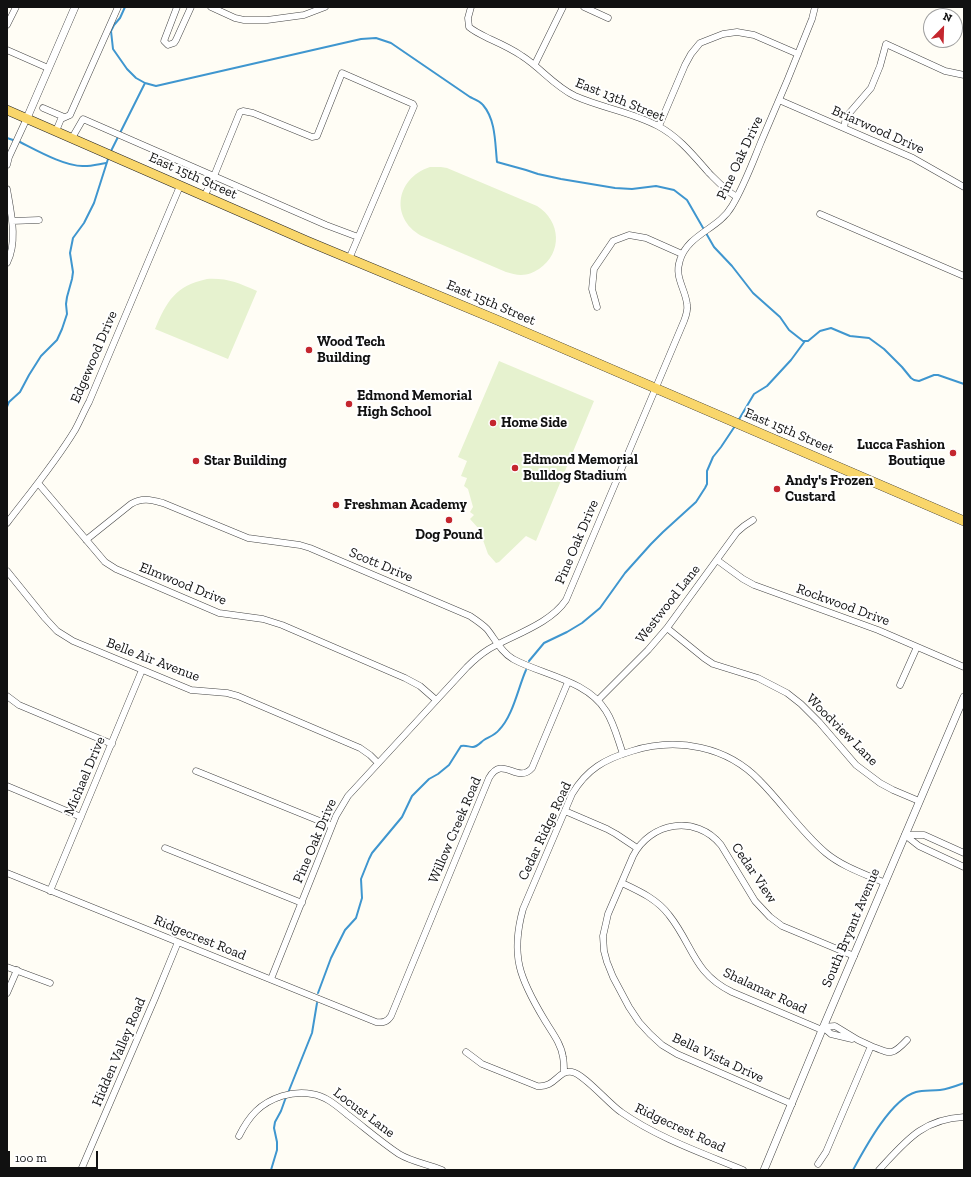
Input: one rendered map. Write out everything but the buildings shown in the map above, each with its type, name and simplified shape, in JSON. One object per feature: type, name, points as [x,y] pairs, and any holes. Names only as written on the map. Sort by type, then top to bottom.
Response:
[{"type":"main road","name":"East 15th Street","points":[[7,110],[204,197],[964,521]]},
{"type":"street","points":[[7,25],[16,7]]},
{"type":"street","points":[[7,166],[9,157],[76,7]]},
{"type":"street","points":[[56,131],[61,119],[70,115],[118,7]]},
{"type":"street","points":[[177,7],[164,41],[168,45],[174,43],[176,40],[191,7]]},
{"type":"street","points":[[211,7],[235,18],[244,20],[267,20],[304,15],[325,7]]},
{"type":"street","name":"East 13th Street","points":[[471,7],[468,18],[468,27],[475,32],[507,47],[535,64],[564,91],[659,126],[683,145],[729,193],[737,197]]},
{"type":"street","points":[[535,64],[563,7]]},
{"type":"street","points":[[584,7],[608,18]]},
{"type":"street","name":"Pine Oak Drive","points":[[271,979],[332,826],[340,808],[348,796],[476,658],[488,649],[545,619],[559,609],[566,600],[686,316],[687,304],[685,294],[679,280],[679,261],[682,254],[697,236],[720,221],[732,207],[798,54],[812,19],[814,7]]},
{"type":"street","points":[[659,126],[684,65],[700,43],[723,34],[736,32],[754,35],[798,54]]},
{"type":"street","points":[[844,128],[846,117],[866,95],[873,84],[886,44],[945,71],[964,76]]},
{"type":"street","points":[[7,50],[48,68]]},
{"type":"street","points":[[204,197],[240,112],[253,112],[312,138],[317,136],[342,73],[413,104],[414,106],[349,259]]},
{"type":"street","name":"Briarwood Drive","points":[[779,100],[914,158],[964,188]]},
{"type":"street","points":[[43,108],[64,117]]},
{"type":"street","points":[[72,138],[83,119],[326,225],[358,237]]},
{"type":"street","name":"Edgewood Drive","points":[[7,523],[38,483],[68,440],[89,402],[180,186]]},
{"type":"street","points":[[7,189],[12,221],[12,247],[7,263]]},
{"type":"street","points":[[820,214],[964,276]]},
{"type":"street","points":[[12,221],[39,220]]},
{"type":"street","points":[[597,307],[592,288],[594,269],[613,241],[629,235],[646,238],[682,254]]},
{"type":"street","name":"Elmwood Drive","points":[[38,483],[105,562],[116,569],[219,613],[263,619],[282,625],[405,678],[420,686],[436,700]]},
{"type":"street","name":"Scott Drive","points":[[86,540],[133,502],[142,499],[164,503],[248,538],[300,545],[310,548],[470,616],[486,628],[497,644],[512,659],[585,690],[598,700],[608,713],[623,754]]},
{"type":"street","name":"Westwood Lane","points":[[598,700],[648,650],[667,628],[737,532],[753,520]]},
{"type":"street","name":"Rockwood Drive","points":[[717,560],[754,585],[878,630],[964,667]]},
{"type":"street","name":"Belle Air Avenue","points":[[7,571],[57,631],[74,641],[191,690],[231,694],[360,748],[378,763]]},
{"type":"street","name":"Woodview Lane","points":[[667,628],[713,664],[758,678],[787,693],[801,704],[819,722],[856,765],[880,783],[919,801]]},
{"type":"street","points":[[900,685],[917,647]]},
{"type":"street","name":"Michael Drive","points":[[50,891],[142,670]]},
{"type":"street","name":"Willow Creek Road","points":[[385,1022],[391,1016],[490,778],[494,772],[500,768],[520,774],[526,773],[532,768],[568,682]]},
{"type":"street","points":[[7,696],[19,705],[112,744]]},
{"type":"street","name":"South Bryant Avenue","points":[[764,1170],[964,697]]},
{"type":"street","name":"Cedar Ridge Road","points":[[564,1073],[563,1057],[560,1047],[525,984],[520,969],[517,939],[523,909],[575,790],[587,774],[607,760],[636,749],[671,744],[684,744],[722,754],[733,759],[752,772],[827,854],[845,866],[885,883]]},
{"type":"street","points":[[196,771],[332,826]]},
{"type":"street","points":[[7,786],[81,817]]},
{"type":"street","points":[[565,811],[607,829],[637,848]]},
{"type":"street","name":"Cedar View","points":[[637,848],[644,840],[653,834],[671,826],[687,826],[706,832],[721,845],[755,901],[770,917],[782,926],[854,956]]},
{"type":"street","points":[[905,835],[924,835],[964,853]]},
{"type":"street","points":[[905,835],[919,846],[964,867]]},
{"type":"street","points":[[165,848],[302,903]]},
{"type":"street","name":"Bella Vista Drive","points":[[637,848],[606,923],[603,936],[604,951],[607,962],[629,1007],[639,1022],[650,1034],[662,1045],[677,1054],[792,1104]]},
{"type":"street","name":"Ridgecrest Road","points":[[7,873],[376,1022],[385,1022]]},
{"type":"street","name":"Shalamar Road","points":[[622,883],[648,896],[669,914],[701,967],[711,978],[732,992],[823,1028],[831,1034],[858,1040],[890,1053],[896,1051],[907,1040]]},
{"type":"street","name":"Hidden Valley Road","points":[[81,1170],[178,942]]},
{"type":"street","points":[[7,967],[50,983]]},
{"type":"street","points":[[7,993],[16,970]]},
{"type":"street","points":[[818,1164],[826,1152],[871,1046]]},
{"type":"street","points":[[466,1052],[482,1064],[537,1086],[544,1087],[564,1073]]},
{"type":"street","name":"Ridgecrest Road","points":[[564,1073],[570,1072],[577,1074],[619,1111],[648,1129],[743,1170]]},
{"type":"street","name":"Locust Lane","points":[[239,1136],[246,1122],[266,1103],[289,1094],[312,1094],[336,1105],[404,1157],[442,1170]]},
{"type":"street","points":[[879,1170],[907,1140],[918,1131],[943,1120],[953,1117],[964,1117]]},
{"type":"green space","points":[[430,167],[447,168],[537,206],[545,212],[555,228],[556,237],[552,255],[547,262],[539,269],[531,273],[521,275],[514,274],[424,237],[413,230],[401,211],[403,190],[409,181],[418,173]]},
{"type":"green space","points":[[207,279],[227,280],[257,291],[228,359],[155,329],[168,303],[174,296],[187,286]]},
{"type":"green space","name":"Edmond Memorial Bulldog Stadium","points":[[499,361],[594,401],[536,541],[526,536],[499,562],[496,563],[488,554],[479,529],[470,519],[474,515],[470,512],[473,507],[468,489],[464,486],[467,478],[461,476],[467,461],[458,457]]},
{"type":"waterway","points":[[125,7],[120,18],[111,31],[113,49],[127,69],[136,78],[145,83],[156,86],[361,39],[376,38],[391,43],[482,104],[493,125],[497,162],[538,174],[615,188],[632,189],[656,186],[674,190],[687,200],[714,247],[732,266],[753,293],[780,317],[789,330],[805,341]]},
{"type":"waterway","points":[[111,151],[145,83]]},
{"type":"waterway","points":[[7,138],[13,140]]},
{"type":"waterway","points":[[20,142],[60,161],[77,166],[106,163]]},
{"type":"waterway","points":[[7,407],[9,402],[20,392],[41,356],[57,340],[62,329],[67,314],[66,304],[73,272],[70,253],[73,238],[84,223],[94,203],[108,159]]},
{"type":"waterway","points":[[738,421],[754,394],[767,386],[791,360],[805,341],[808,341],[820,331],[831,328],[850,336],[869,338],[884,349],[914,380],[919,381],[934,375],[938,375],[964,384]]},
{"type":"waterway","points":[[529,661],[544,643],[582,623],[600,608],[625,573],[651,544],[696,502],[707,484],[707,471],[713,457],[735,426]]},
{"type":"waterway","points":[[318,993],[331,958],[345,930],[356,918],[362,898],[361,879],[372,853],[402,817],[412,796],[429,779],[449,765],[461,746],[476,746],[494,735],[499,730],[512,710],[526,670]]},
{"type":"waterway","points":[[288,1093],[312,1033],[317,1003]]},
{"type":"waterway","points":[[853,1170],[872,1137],[888,1114],[907,1096],[916,1092],[943,1090],[964,1083]]},
{"type":"waterway","points":[[271,1170],[277,1150],[274,1128],[275,1122],[286,1097]]},
{"type":"place","name":"Wood Tech Building","points":[[309,350]]},
{"type":"place","name":"Edmond Memorial High School","points":[[349,404]]},
{"type":"place","name":"Home Side","points":[[493,423]]},
{"type":"place","name":"Lucca Fashion Boutique","points":[[953,453]]},
{"type":"place","name":"Star Building","points":[[196,461]]},
{"type":"place","name":"Edmond Memorial Bulldog Stadium","points":[[515,468]]},
{"type":"place","name":"Andy's Frozen Custard","points":[[777,489]]},
{"type":"place","name":"Freshman Academy","points":[[336,505]]},
{"type":"place","name":"Dog Pound","points":[[449,520]]}]
